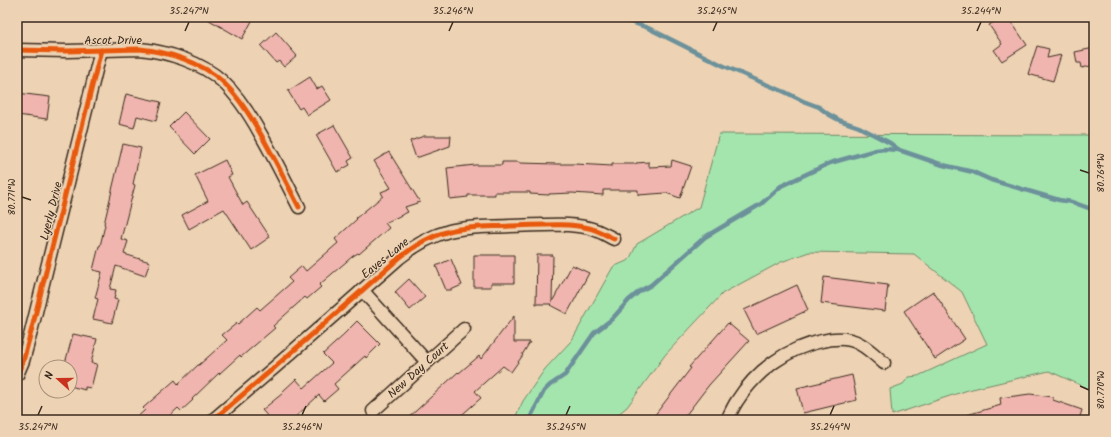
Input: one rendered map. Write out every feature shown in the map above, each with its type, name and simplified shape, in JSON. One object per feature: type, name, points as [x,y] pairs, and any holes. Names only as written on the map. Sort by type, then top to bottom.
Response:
[{"type":"street","name":"Ascot Drive","points":[[17,50],[152,50],[182,59],[210,72],[222,81],[237,97],[252,119],[299,207]]},
{"type":"street","name":"Lyerly Drive","points":[[17,375],[23,361],[31,332],[101,50]]},
{"type":"street","name":"Eaves Lane","points":[[213,420],[398,258],[415,246],[432,237],[449,231],[466,228],[556,225],[575,226],[596,230],[614,239]]},
{"type":"street","points":[[362,290],[427,362]]},
{"type":"street","name":"New Day Court","points":[[373,411],[464,329]]},
{"type":"street","points":[[727,420],[737,401],[747,387],[760,374],[789,352],[810,343],[833,338],[847,339],[860,344],[871,351],[884,363]]},
{"type":"green space","points":[[719,134],[1094,135],[1094,391],[1049,371],[968,390],[892,415],[890,389],[903,384],[909,377],[918,376],[987,344],[962,292],[914,254],[809,252],[781,262],[723,293],[665,355],[627,407],[611,420],[514,420],[523,401],[545,369],[572,340],[613,267],[629,260],[637,244],[699,207]]},
{"type":"building","points":[[204,17],[246,17],[252,21],[242,39]]},
{"type":"building","points":[[1002,17],[1008,17],[1027,45],[1002,61],[994,50],[1002,44],[989,25]]},
{"type":"building","points":[[276,32],[297,56],[284,67],[279,61],[276,63],[261,46]]},
{"type":"building","points":[[1037,46],[1049,49],[1047,58],[1061,55],[1053,81],[1028,74]]},
{"type":"building","points":[[1094,48],[1094,65],[1082,68],[1081,63],[1077,63],[1075,52]]},
{"type":"building","points":[[310,77],[317,89],[322,86],[331,100],[307,115],[302,107],[299,109],[288,91]]},
{"type":"building","points":[[17,93],[50,97],[47,119],[17,115]]},
{"type":"building","points":[[126,94],[161,102],[156,121],[137,116],[134,128],[119,124]]},
{"type":"building","points":[[184,112],[210,139],[195,154],[169,127]]},
{"type":"building","points":[[334,125],[353,158],[348,161],[350,165],[337,172],[316,135]]},
{"type":"building","points":[[424,136],[451,136],[450,146],[416,158],[410,141]]},
{"type":"building","points":[[123,144],[141,148],[133,184],[135,185],[121,239],[128,241],[124,254],[150,262],[145,276],[116,266],[110,289],[116,290],[114,299],[118,300],[112,323],[93,319],[98,299],[95,298],[102,272],[93,270],[105,225]]},
{"type":"building","points":[[389,152],[420,202],[405,207],[408,212],[385,223],[389,228],[359,254],[358,253],[353,256],[319,285],[321,287],[307,299],[305,297],[273,326],[275,328],[241,357],[240,355],[219,373],[181,411],[178,408],[165,420],[134,420],[145,410],[143,408],[175,380],[178,384],[227,340],[222,335],[237,323],[238,324],[257,307],[260,310],[292,282],[288,278],[302,266],[306,271],[338,243],[335,239],[357,219],[356,218],[383,196],[381,192],[391,188],[374,161]]},
{"type":"building","points":[[225,160],[232,175],[228,177],[243,205],[247,202],[270,237],[251,250],[224,209],[189,229],[182,215],[208,201],[195,175]]},
{"type":"building","points":[[672,160],[691,166],[680,198],[666,193],[638,195],[638,190],[603,190],[603,195],[572,193],[549,195],[530,194],[530,192],[495,192],[495,195],[468,195],[468,197],[450,199],[447,168],[475,165],[502,165],[502,162],[612,166],[612,164],[636,164],[649,162],[649,167],[671,166]]},
{"type":"building","points":[[474,255],[514,255],[514,283],[491,283],[491,287],[474,287]]},
{"type":"building","points":[[537,255],[553,255],[552,302],[572,265],[589,273],[567,314],[550,305],[551,304],[536,304]]},
{"type":"building","points":[[451,259],[462,285],[451,290],[446,290],[436,266]]},
{"type":"building","points":[[824,277],[888,285],[885,311],[821,303]]},
{"type":"building","points":[[409,279],[425,297],[410,310],[395,292]]},
{"type":"building","points":[[797,285],[808,310],[756,334],[744,310]]},
{"type":"building","points":[[933,291],[965,339],[935,359],[904,311]]},
{"type":"building","points":[[514,316],[514,342],[530,342],[511,372],[503,366],[475,391],[481,398],[456,420],[406,420],[458,372],[459,373],[479,356],[481,359]]},
{"type":"building","points":[[357,321],[380,344],[366,358],[365,356],[334,384],[338,389],[324,401],[319,395],[292,420],[271,420],[262,410],[283,393],[282,392],[296,379],[304,388],[332,363],[323,354]]},
{"type":"building","points":[[728,323],[749,341],[709,385],[682,420],[651,420],[691,368],[689,367]]},
{"type":"building","points":[[73,334],[97,339],[91,363],[97,364],[91,388],[85,387],[85,390],[78,388],[78,359],[66,359]]},
{"type":"building","points":[[852,375],[857,400],[803,413],[797,388]]},
{"type":"building","points":[[1030,394],[1053,397],[1053,400],[1082,410],[1079,420],[960,420],[960,417],[1001,405],[1000,398]]},
{"type":"waterway","points":[[617,17],[648,28],[722,65],[819,107],[839,120],[859,127],[890,143],[898,149]]},
{"type":"waterway","points":[[529,420],[544,391],[565,375],[594,333],[612,319],[629,300],[640,291],[651,285],[705,237],[761,204],[781,186],[830,163],[876,150],[899,150],[943,165],[973,172],[991,180],[1059,200],[1072,202],[1094,210]]},
{"type":"cycle path","points":[[17,50],[151,50],[173,55],[204,68],[222,81],[252,119],[299,207]]},
{"type":"cycle path","points":[[17,375],[23,361],[31,332],[101,50]]},
{"type":"cycle path","points":[[213,420],[399,258],[416,246],[435,236],[457,229],[472,227],[570,225],[599,231],[614,239]]}]
